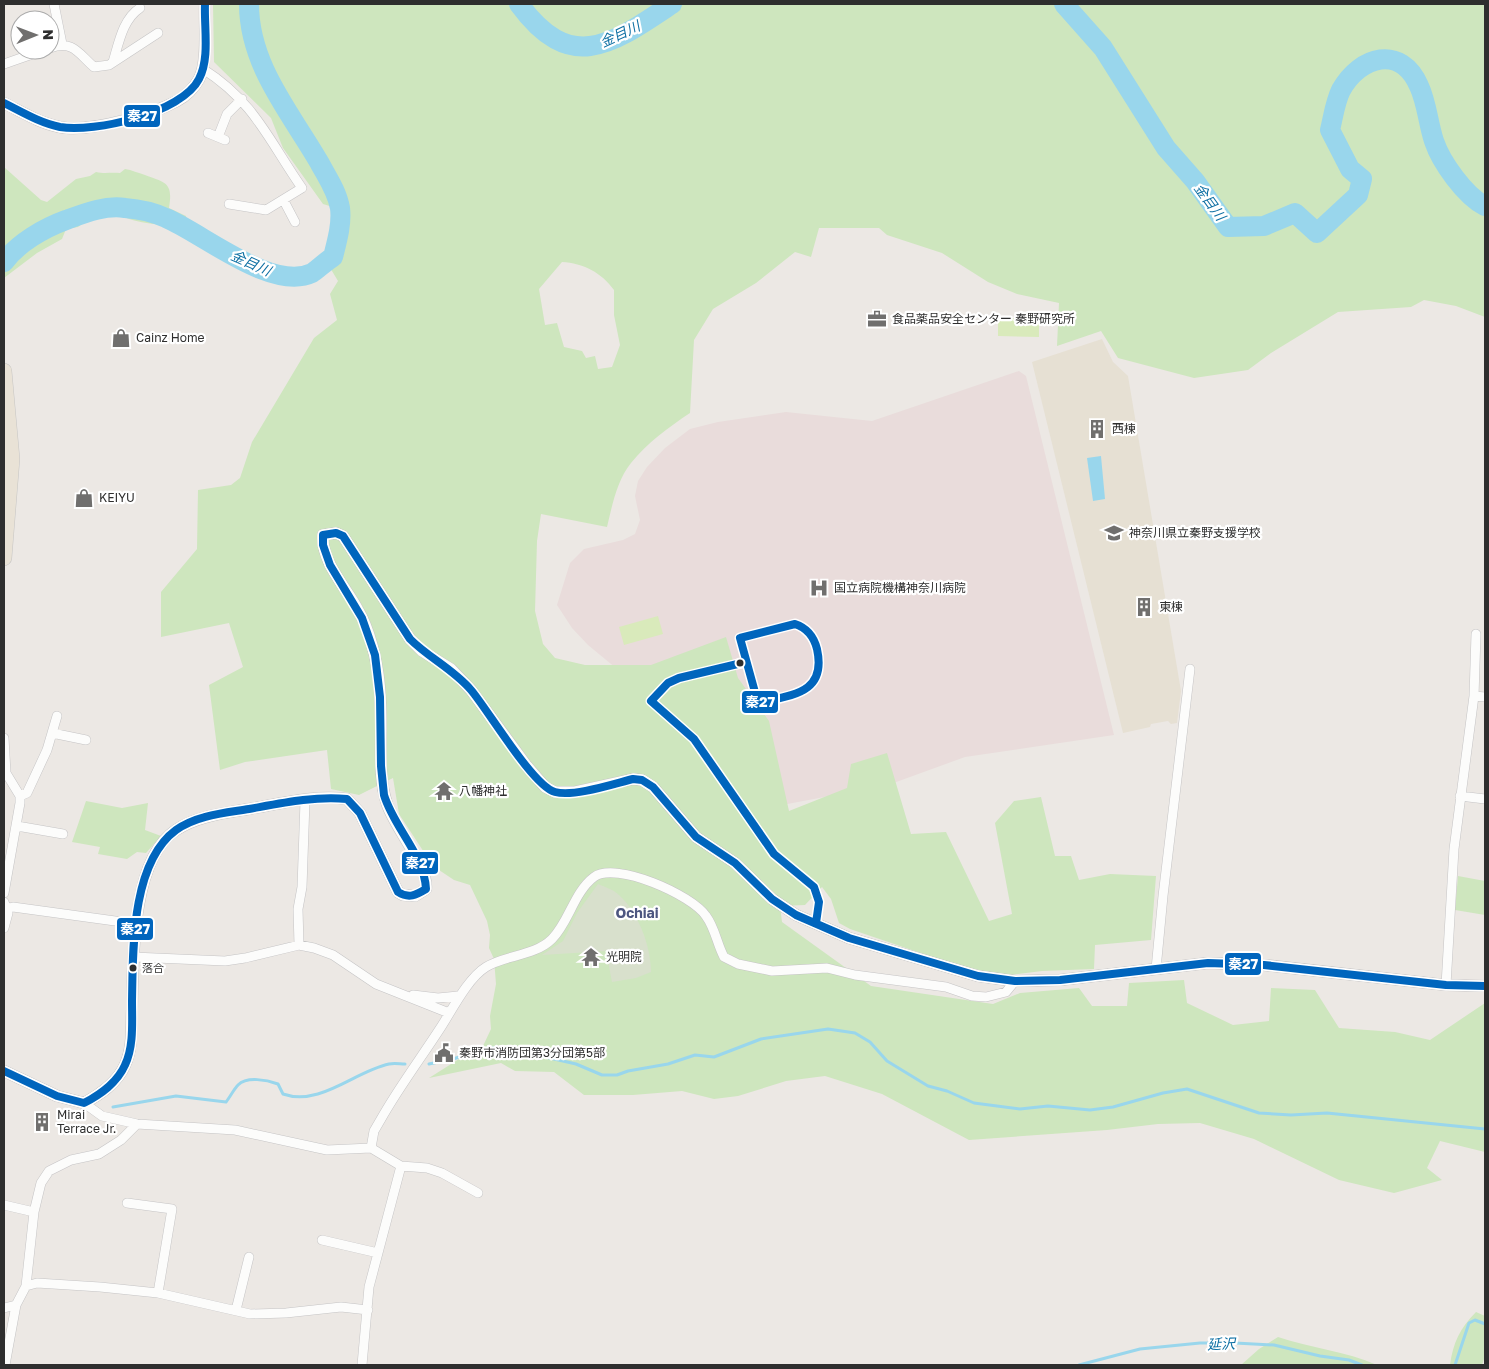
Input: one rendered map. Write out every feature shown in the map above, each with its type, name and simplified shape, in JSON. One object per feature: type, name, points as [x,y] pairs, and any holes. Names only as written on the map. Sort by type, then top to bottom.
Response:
[{"type":"highway","points":[[4,370],[12,459],[4,558]]},
{"type":"street","points":[[54,4],[62,44],[72,47],[94,67],[114,62],[158,33]]},
{"type":"street","points":[[4,103],[42,122],[66,128],[88,127],[139,115],[177,101],[189,93],[203,69],[205,4]]},
{"type":"street","points":[[114,62],[119,42],[130,14],[140,8]]},
{"type":"street","points":[[203,69],[224,82],[262,123],[274,148],[302,188],[284,201],[266,210],[229,204]]},
{"type":"street","points":[[208,133],[222,139],[226,114],[242,100]]},
{"type":"street","points":[[284,201],[295,222]]},
{"type":"street","points":[[84,1103],[96,1096],[119,1076],[130,1051],[133,957],[144,880],[152,856],[174,831],[189,822],[224,813],[304,801],[347,799],[360,813],[398,892],[403,896],[415,896],[426,889],[427,880],[424,870],[413,855],[387,802],[382,777],[380,685],[372,643],[359,611],[335,572],[322,546],[323,535],[336,533],[343,536],[352,548],[389,610],[410,639],[422,651],[451,669],[471,690],[526,765],[545,787],[555,792],[574,792],[633,779],[642,780],[653,788],[696,837],[735,863],[772,899],[796,914],[849,938],[978,976],[1015,981],[1060,980],[1208,962],[1264,965],[1446,985],[1485,986]]},
{"type":"street","points":[[1446,985],[1448,926],[1460,796],[1474,696],[1476,634]]},
{"type":"street","points":[[1156,969],[1162,896],[1190,669]]},
{"type":"street","points":[[1474,696],[1485,697]]},
{"type":"street","points":[[20,796],[27,794],[57,716]]},
{"type":"street","points":[[52,733],[86,740]]},
{"type":"street","points":[[4,738],[6,773],[20,796],[17,826],[4,893]]},
{"type":"street","points":[[1460,796],[1485,799]]},
{"type":"street","points":[[299,945],[298,909],[302,887],[304,801]]},
{"type":"street","points":[[17,826],[63,834]]},
{"type":"street","points":[[371,1148],[374,1131],[381,1118],[450,1013],[458,996],[485,967],[530,951],[552,939],[588,883],[603,873],[615,873],[645,880],[688,899],[706,915],[724,958],[738,964],[772,971],[827,968],[855,975],[946,987],[972,996],[986,997],[1006,992],[1015,981]]},
{"type":"street","points":[[5,906],[137,924]]},
{"type":"street","points":[[4,928],[8,913],[5,906]]},
{"type":"street","points":[[133,957],[225,961],[299,945],[333,955],[376,984],[407,995],[425,1005],[450,1013]]},
{"type":"street","points":[[407,995],[438,998],[458,996]]},
{"type":"street","points":[[4,1071],[56,1096],[84,1103],[102,1116],[137,1124],[235,1130],[327,1150],[371,1148],[401,1166],[427,1168],[442,1173],[478,1193]]},
{"type":"street","points":[[5,1365],[16,1305],[26,1286],[34,1212],[41,1183],[49,1171],[71,1160],[99,1154],[121,1140],[137,1124]]},
{"type":"street","points":[[362,1365],[369,1287],[401,1166]]},
{"type":"street","points":[[127,1203],[182,1210]]},
{"type":"street","points":[[4,1206],[34,1212]]},
{"type":"street","points":[[158,1293],[172,1209]]},
{"type":"street","points":[[322,1240],[378,1253]]},
{"type":"street","points":[[236,1310],[249,1257]]},
{"type":"street","points":[[26,1286],[36,1283],[158,1293],[250,1314],[286,1313],[341,1307],[368,1310]]},
{"type":"street","points":[[4,1308],[16,1305]]},
{"type":"shaded area","name":"神奈川県立秦野支援学校","points":[[1102,339],[1113,362],[1128,376],[1181,691],[1177,723],[1171,724],[1168,721],[1151,724],[1150,727],[1123,733],[1032,362]]},
{"type":"shaded area","name":"国立病院機構神奈川病院","points":[[1019,371],[1026,376],[1114,735],[965,757],[888,785],[782,805],[588,645],[572,628],[557,605],[570,563],[584,549],[623,540],[635,534],[640,520],[635,496],[638,481],[647,467],[665,448],[690,429],[718,422],[786,412],[872,421]]},
{"type":"green space","points":[[213,4],[1485,4],[1485,317],[1456,306],[1424,300],[1411,307],[1338,312],[1271,353],[1248,370],[1194,378],[1118,358],[1101,331],[1057,346],[1059,303],[1017,294],[988,282],[942,253],[887,235],[879,228],[819,228],[811,257],[795,252],[756,283],[713,309],[694,340],[690,413],[659,436],[631,463],[619,485],[607,527],[541,514],[537,541],[535,611],[543,644],[555,658],[585,665],[651,665],[726,637],[738,678],[769,721],[789,811],[847,788],[851,764],[887,753],[911,834],[946,832],[989,921],[1012,914],[995,823],[1014,801],[1041,797],[1055,856],[1071,856],[1079,880],[1110,874],[1156,876],[1151,940],[1095,945],[1094,969],[1042,971],[1003,976],[950,963],[850,929],[839,923],[831,899],[822,887],[805,905],[780,906],[782,922],[871,986],[993,1004],[1020,993],[1079,988],[1092,1006],[1127,1006],[1129,983],[1184,980],[1187,1003],[1233,1025],[1269,1021],[1271,988],[1315,990],[1339,1028],[1395,1032],[1430,1040],[1485,1003],[1485,1152],[1440,1141],[1427,1168],[1442,1180],[1394,1193],[1339,1180],[1254,1139],[1200,1123],[1158,1124],[1107,1130],[969,1140],[882,1094],[825,1076],[786,1081],[738,1096],[714,1099],[682,1091],[633,1095],[584,1095],[554,1072],[515,1071],[501,1063],[429,1078],[459,1059],[462,1050],[483,1046],[491,1029],[490,1016],[496,984],[494,959],[489,948],[490,935],[487,921],[470,885],[454,880],[433,866],[399,814],[393,778],[359,795],[331,789],[327,750],[245,762],[220,770],[209,685],[243,667],[229,623],[161,637],[161,592],[197,549],[198,490],[231,485],[240,478],[252,442],[314,338],[337,320],[330,294],[338,281],[323,256],[331,240],[333,207],[323,204],[283,148],[271,118],[214,62]],"holes":[[[562,262],[585,267],[598,274],[614,290],[614,315],[620,345],[612,367],[598,369],[595,356],[586,358],[582,351],[564,347],[557,323],[545,325],[539,289]]]},
{"type":"green space","points":[[4,167],[41,200],[47,202],[76,179],[90,176],[96,172],[120,173],[125,169],[133,171],[159,180],[167,185],[170,193],[169,208],[186,216],[188,228],[142,222],[125,218],[119,214],[86,221],[78,227],[66,229],[62,239],[37,253],[4,278]]},
{"type":"green space","points":[[998,318],[1039,318],[1039,337],[998,336]]},
{"type":"green space","points":[[658,616],[663,634],[624,645],[619,627]]},
{"type":"green space","points":[[86,801],[122,808],[148,803],[145,830],[161,836],[146,853],[137,852],[127,859],[98,854],[100,847],[72,842]]},
{"type":"green space","points":[[1458,876],[1485,881],[1485,915],[1455,910]]},
{"type":"green space","points":[[598,884],[617,893],[632,911],[646,941],[651,972],[636,978],[612,982],[606,951],[542,955],[563,941],[577,913]]},
{"type":"green space","points":[[1476,1312],[1485,1316],[1485,1356],[1482,1365],[1450,1365],[1458,1336]]},
{"type":"green space","points":[[1278,1337],[1353,1356],[1377,1365],[1241,1365],[1259,1349]]},
{"type":"water","points":[[1101,456],[1105,499],[1093,501],[1087,458]]},
{"type":"waterway","name":"金目川","points":[[4,262],[24,242],[49,227],[88,212],[118,207],[157,214],[181,225],[237,258],[277,275],[296,277],[312,273],[333,257],[340,220],[337,196],[319,162],[273,87],[264,68],[251,26],[249,4]]},
{"type":"waterway","name":"金目川","points":[[519,4],[538,26],[556,40],[574,46],[593,46],[611,40],[630,31],[672,4]]},
{"type":"waterway","name":"金目川","points":[[1064,4],[1103,48],[1166,148],[1195,181],[1228,227],[1264,226],[1295,213],[1317,233],[1358,195],[1362,179],[1350,169],[1330,130],[1339,95],[1349,78],[1369,63],[1380,60],[1391,60],[1402,64],[1411,73],[1422,93],[1434,141],[1442,159],[1462,187],[1485,206]]},
{"type":"waterway","points":[[429,1064],[488,1048],[506,1048],[576,1064],[602,1075],[617,1075],[628,1071],[668,1064],[695,1055],[714,1057],[761,1039],[828,1029],[855,1033],[870,1042],[887,1061],[928,1086],[947,1091],[974,1103],[1020,1109],[1048,1106],[1090,1110],[1113,1107],[1163,1093],[1187,1089],[1259,1113],[1291,1115],[1327,1113],[1485,1129]]},
{"type":"waterway","points":[[113,1107],[176,1096],[226,1102],[238,1085],[246,1080],[263,1080],[278,1084],[283,1094],[297,1097],[310,1096],[324,1092],[376,1068],[391,1064],[405,1064]]},
{"type":"waterway","name":"延沢","points":[[1455,1365],[1469,1323],[1475,1320],[1485,1324]]},
{"type":"waterway","name":"延沢","points":[[1079,1365],[1140,1349],[1200,1343],[1274,1345],[1320,1356],[1349,1360],[1362,1365]]},
{"type":"transit line","name":"秦27","points":[[4,103],[45,123],[75,128],[114,123],[157,111],[175,102],[190,91],[199,79],[204,62],[206,43],[205,4]]},
{"type":"transit line","name":"秦27","points":[[4,1071],[57,1096],[84,1103],[102,1092],[118,1077],[125,1065],[130,1050],[134,933],[143,885],[150,863],[161,845],[176,830],[193,821],[221,813],[298,801],[322,798],[347,799],[360,813],[398,892],[412,895],[426,889],[420,864],[394,819],[384,795],[381,766],[380,697],[375,655],[362,618],[330,565],[323,545],[323,535],[336,533],[343,536],[410,639],[457,676],[471,690],[523,762],[546,787],[555,792],[572,793],[633,779],[642,780],[653,787],[696,837],[735,863],[772,899],[796,915],[849,938],[978,976],[1015,981],[1060,980],[1208,963],[1264,965],[1446,985],[1485,986]]},
{"type":"transit line","name":"秦27","points":[[795,624],[806,631],[814,641],[819,664],[817,675],[804,690],[783,698],[758,703],[740,638],[795,624]]},
{"type":"transit line","name":"秦27","points":[[746,662],[679,678],[668,683],[651,701],[694,739],[774,854],[814,887],[819,902],[816,923]]},
{"type":"place","name":"食品薬品安全センター 秦野研究所","points":[[877,319]]},
{"type":"place","name":"Cainz Home","points":[[121,338]]},
{"type":"place","name":"西棟","points":[[1097,429]]},
{"type":"place","name":"KEIYU","points":[[84,498]]},
{"type":"place","name":"神奈川県立秦野支援学校","points":[[1114,533]]},
{"type":"place","name":"国立病院機構神奈川病院","points":[[819,588]]},
{"type":"place","name":"東棟","points":[[1144,607]]},
{"type":"place","name":"八幡神社","points":[[444,791]]},
{"type":"place","name":"光明院","points":[[591,957]]},
{"type":"place","name":"落合","points":[[133,968]]},
{"type":"place","name":"秦野市消防団第3分団第5部","points":[[444,1053]]},
{"type":"place","name":"Mirai Terrace Jr.","points":[[42,1122]]},
{"type":"district","name":"Ochiai","points":[[637,913]]}]
